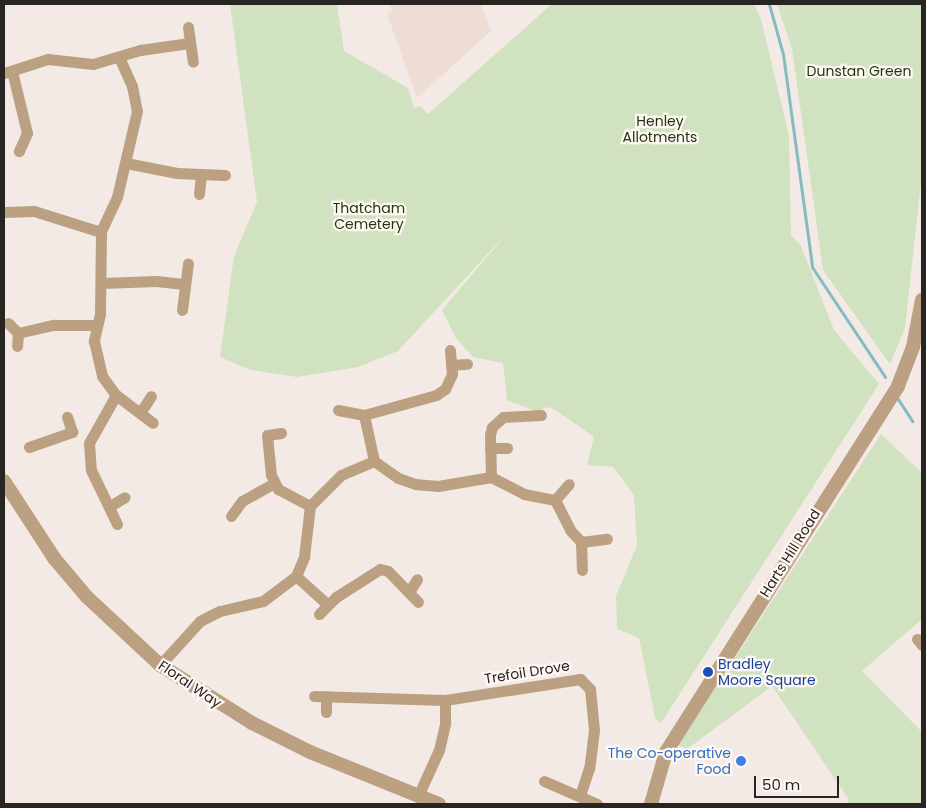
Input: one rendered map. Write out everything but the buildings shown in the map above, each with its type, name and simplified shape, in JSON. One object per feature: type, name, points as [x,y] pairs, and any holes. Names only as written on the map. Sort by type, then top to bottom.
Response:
[{"type":"street","points":[[188,27],[193,62]]},
{"type":"street","points":[[19,151],[32,132],[8,72],[48,59],[93,64],[190,43]]},
{"type":"street","points":[[119,57],[137,101],[136,122],[113,210],[101,232],[102,283],[94,341],[102,376],[116,394],[153,423]]},
{"type":"street","points":[[126,164],[201,176],[224,175]]},
{"type":"street","points":[[199,194],[201,176]]},
{"type":"street","points":[[4,212],[34,211],[101,232]]},
{"type":"street","points":[[182,310],[188,263]]},
{"type":"street","points":[[102,283],[156,281],[184,284]]},
{"type":"street","name":"Harts Hill Road","points":[[651,804],[666,752],[898,386],[918,343],[922,300]]},
{"type":"street","points":[[8,323],[18,333],[17,346]]},
{"type":"street","points":[[18,333],[54,325],[97,325]]},
{"type":"street","points":[[338,410],[364,414],[436,395],[449,382],[452,365],[450,350]]},
{"type":"street","points":[[452,365],[467,364]]},
{"type":"street","points":[[116,394],[89,443],[91,470],[110,506],[117,524]]},
{"type":"street","points":[[140,413],[152,396]]},
{"type":"street","points":[[364,414],[374,461],[398,478],[426,486],[491,477],[524,494],[556,500]]},
{"type":"street","points":[[491,477],[490,448],[492,427],[503,418],[541,415]]},
{"type":"street","points":[[67,417],[72,432],[89,443]]},
{"type":"street","points":[[29,447],[72,432]]},
{"type":"street","points":[[281,433],[263,435],[268,465],[274,483],[286,494],[310,506]]},
{"type":"street","points":[[490,448],[507,448]]},
{"type":"street","points":[[160,665],[200,621],[220,611],[263,602],[296,576],[304,557],[310,506],[341,475],[374,461]]},
{"type":"street","name":"Floral Way","points":[[4,481],[49,551],[87,597],[160,665],[252,723],[310,752],[439,804]]},
{"type":"street","points":[[231,516],[242,501],[274,483]]},
{"type":"street","points":[[556,500],[569,484]]},
{"type":"street","points":[[233,492],[242,501]]},
{"type":"street","points":[[110,506],[125,497]]},
{"type":"street","points":[[556,500],[570,530],[581,542],[582,570]]},
{"type":"street","points":[[581,542],[607,539]]},
{"type":"street","points":[[319,614],[328,605],[380,569],[388,571],[418,602]]},
{"type":"street","points":[[296,576],[328,605]]},
{"type":"street","points":[[409,592],[417,579]]},
{"type":"street","name":"Trefoil Drove","points":[[326,712],[320,696],[445,700],[574,678],[585,681],[591,693],[594,730],[591,760],[580,796]]},
{"type":"street","points":[[418,796],[439,750],[445,723],[445,700]]},
{"type":"street","points":[[544,781],[597,804]]},
{"type":"shaded area","points":[[389,4],[481,4],[491,31],[417,98],[387,14],[392,11]]},
{"type":"green space","points":[[230,4],[337,4],[344,51],[408,88],[414,108],[420,106],[428,114],[552,4],[754,4],[761,19],[789,136],[791,235],[801,246],[834,330],[879,384],[661,723],[655,718],[639,638],[617,629],[616,596],[637,545],[634,495],[613,467],[587,465],[594,437],[554,409],[546,407],[538,412],[507,400],[503,363],[473,357],[455,337],[442,310],[509,231],[398,351],[358,367],[297,377],[250,370],[220,357],[234,256],[257,202]]},
{"type":"green space","name":"Dunstan Green","points":[[777,4],[922,4],[922,173],[905,328],[890,364],[823,270],[792,49]]},
{"type":"green space","points":[[881,434],[922,473],[922,619],[862,671],[922,732],[922,804],[847,804],[848,798],[772,686],[687,749],[678,745]]},
{"type":"waterway","points":[[769,4],[783,54],[812,267],[885,377]]},
{"type":"waterway","points":[[896,396],[912,421]]},
{"type":"place","name":"Bradley Moore Square","points":[[708,672]]},
{"type":"place","name":"The Co-operative Food","points":[[741,761]]},
{"type":"park label","name":"Henley Allotments","points":[[660,130]]},
{"type":"park label","name":"Thatcham Cemetery","points":[[369,216]]}]
